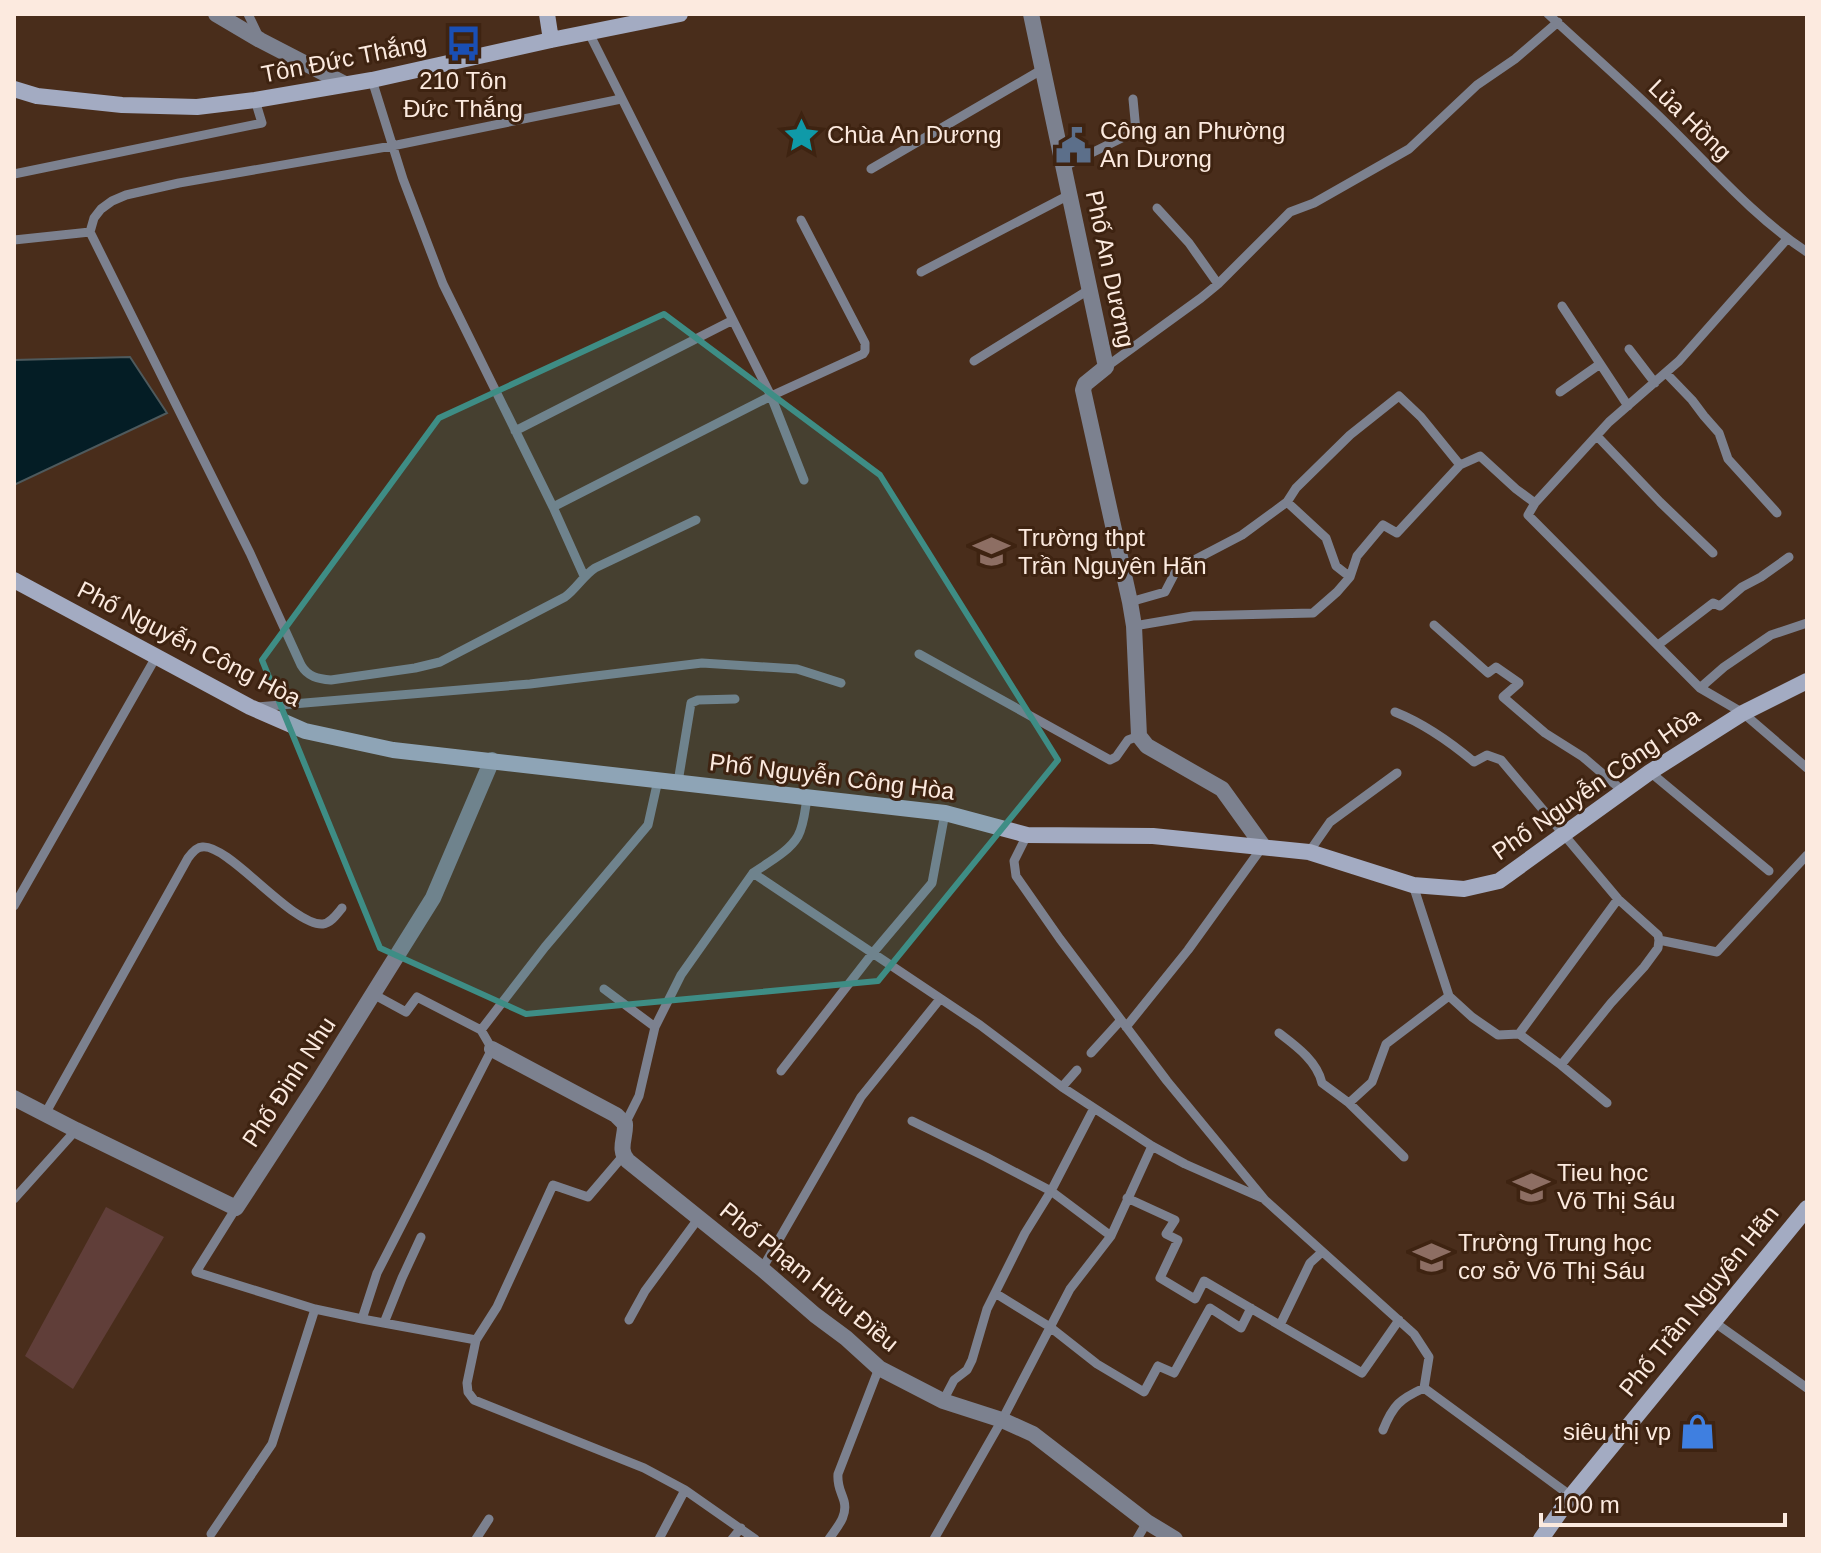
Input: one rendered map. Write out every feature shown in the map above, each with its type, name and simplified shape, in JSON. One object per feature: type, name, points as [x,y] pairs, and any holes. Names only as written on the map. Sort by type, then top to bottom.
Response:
[{"type":"street","points":[[216,14],[345,84]]},
{"type":"street","points":[[547,14],[551,40]]},
{"type":"street","name":"Tôn Đức Thắng","points":[[14,89],[37,96],[122,105],[197,107],[372,80],[680,14]]},
{"type":"street","name":"Phố An Dương","points":[[1031,14],[1106,367],[1085,384],[1083,390],[1134,626],[1139,736]]},
{"type":"street","name":"Phố Nguyễn Công Hòa","points":[[14,580],[250,707],[305,731],[393,750],[945,813],[1027,835],[1153,836],[1263,846],[1309,852],[1413,885],[1464,889],[1499,881],[1650,772],[1743,713],[1807,681]]},
{"type":"street","points":[[1139,736],[1147,746],[1222,789],[1263,846]]},
{"type":"street","name":"Phố Đinh Nhu","points":[[236,1208],[433,898],[492,760]]},
{"type":"street","points":[[492,1049],[616,1115],[625,1124],[623,1156]]},
{"type":"street","points":[[14,1098],[236,1208]]},
{"type":"street","name":"Phố Phạm Hữu Điều","points":[[623,1156],[879,1368],[943,1401],[1002,1420],[1033,1434],[1147,1522],[1175,1539]]},
{"type":"street","name":"Phố Trần Nguyên Hãn","points":[[1541,1539],[1571,1496],[1807,1208]]},
{"type":"lane","points":[[248,14],[260,40]]},
{"type":"lane","points":[[1106,367],[1218,284],[1290,212],[1314,203],[1409,149],[1477,85],[1515,59],[1554,17]]},
{"type":"lane","name":"Lủa Hồng","points":[[1554,17],[1728,186],[1787,239],[1807,252]]},
{"type":"lane","points":[[589,33],[771,396],[804,480]]},
{"type":"lane","points":[[871,169],[1043,69]]},
{"type":"lane","points":[[372,80],[392,146],[443,284],[584,576]]},
{"type":"lane","points":[[621,99],[392,146],[126,195],[101,209],[94,218],[90,232],[250,553],[301,665],[309,675],[331,680],[440,662],[565,597],[595,568],[696,520]]},
{"type":"lane","points":[[1063,167],[1136,131],[1133,99]]},
{"type":"lane","points":[[14,174],[262,123],[255,100]]},
{"type":"lane","points":[[921,272],[1069,195]]},
{"type":"lane","points":[[1157,208],[1189,243],[1218,284]]},
{"type":"lane","points":[[553,507],[771,396],[863,354],[865,343],[801,220]]},
{"type":"lane","points":[[14,240],[90,232]]},
{"type":"lane","points":[[1787,239],[1679,361],[1609,422],[1535,503],[1528,515],[1700,688],[1743,713],[1807,768]]},
{"type":"lane","points":[[974,361],[1090,289]]},
{"type":"lane","points":[[1562,306],[1628,406]]},
{"type":"lane","points":[[515,431],[733,320]]},
{"type":"lane","points":[[1629,349],[1655,383]]},
{"type":"lane","points":[[1560,392],[1600,364]]},
{"type":"lane","points":[[1666,373],[1719,433],[1728,459],[1777,513]]},
{"type":"lane","points":[[1130,602],[1165,592],[1177,569],[1242,535],[1287,502],[1296,488],[1350,435],[1399,396],[1421,417],[1460,465]]},
{"type":"lane","points":[[1597,436],[1713,553]]},
{"type":"lane","points":[[1134,626],[1193,616],[1313,613],[1350,577],[1357,556],[1383,525],[1397,533],[1460,465],[1480,456],[1535,503]]},
{"type":"lane","points":[[1287,502],[1326,538],[1336,566],[1350,577]]},
{"type":"lane","points":[[1658,645],[1713,603],[1720,606],[1742,587],[1789,557]]},
{"type":"lane","points":[[1700,688],[1724,667],[1771,635],[1807,623]]},
{"type":"lane","points":[[1434,625],[1488,673],[1496,667],[1519,683],[1503,697],[1624,792]]},
{"type":"lane","points":[[919,654],[1110,760],[1116,757],[1128,740],[1139,736]]},
{"type":"lane","points":[[14,906],[156,657]]},
{"type":"lane","points":[[250,707],[530,684],[702,663],[797,669],[841,683]]},
{"type":"lane","points":[[678,782],[691,703],[735,699]]},
{"type":"lane","points":[[1395,712],[1445,738],[1474,762],[1487,755],[1501,760],[1618,899],[1658,935],[1658,948],[1644,967],[1561,1065]]},
{"type":"lane","points":[[1650,772],[1769,871]]},
{"type":"lane","points":[[1309,852],[1330,822],[1397,773]]},
{"type":"lane","points":[[481,1030],[545,947],[648,825],[658,780]]},
{"type":"lane","points":[[625,1124],[639,1096],[655,1027],[681,975],[753,873],[784,851],[798,835],[807,798]]},
{"type":"lane","points":[[781,1071],[932,883],[945,813]]},
{"type":"lane","points":[[1027,835],[1014,861],[1016,876],[1060,939],[1167,1081],[1265,1200],[1414,1334],[1429,1357],[1424,1388]]},
{"type":"lane","points":[[45,1114],[195,850],[202,846],[227,857],[286,905],[311,921],[324,924],[342,908]]},
{"type":"lane","points":[[1091,1053],[1124,1023],[1188,950],[1263,846]]},
{"type":"lane","points":[[1659,940],[1717,952],[1807,855]]},
{"type":"lane","points":[[753,873],[980,1025],[1062,1087],[1152,1146],[1265,1200]]},
{"type":"lane","points":[[1413,885],[1449,996],[1498,1035],[1519,1034],[1607,1103]]},
{"type":"lane","points":[[1519,1034],[1618,899]]},
{"type":"lane","points":[[604,989],[655,1027]]},
{"type":"lane","points":[[362,1319],[377,1273],[492,1049],[481,1030],[417,997],[406,1012],[373,994]]},
{"type":"lane","points":[[1349,1103],[1372,1082],[1386,1044],[1449,996]]},
{"type":"lane","points":[[762,1269],[861,1097],[940,999]]},
{"type":"lane","points":[[1279,1033],[1302,1051],[1320,1072],[1322,1083],[1349,1103],[1404,1157]]},
{"type":"lane","points":[[1062,1087],[1077,1070]]},
{"type":"lane","points":[[943,1401],[954,1380],[967,1370],[987,1309],[1094,1108]]},
{"type":"lane","points":[[912,1121],[1051,1191],[1111,1236]]},
{"type":"lane","points":[[14,1199],[76,1130]]},
{"type":"lane","points":[[934,1539],[1002,1420],[1070,1289],[1111,1236],[1152,1146]]},
{"type":"lane","points":[[623,1156],[588,1197],[553,1185],[497,1307],[476,1340],[468,1392],[474,1400],[644,1468],[685,1490],[755,1539]]},
{"type":"lane","points":[[1127,1198],[1175,1220],[1166,1234],[1178,1240],[1160,1278],[1195,1299],[1204,1281],[1362,1373],[1399,1320]]},
{"type":"lane","points":[[236,1208],[196,1272],[315,1309],[476,1340]]},
{"type":"lane","points":[[629,1320],[645,1291],[698,1219]]},
{"type":"lane","points":[[384,1323],[421,1237]]},
{"type":"lane","points":[[1280,1325],[1310,1263],[1322,1252]]},
{"type":"lane","points":[[995,1293],[1050,1327],[1097,1364],[1144,1392],[1158,1366],[1174,1373],[1210,1308],[1241,1328],[1251,1308]]},
{"type":"lane","points":[[211,1534],[272,1444],[315,1309]]},
{"type":"lane","points":[[1714,1322],[1807,1388]]},
{"type":"lane","points":[[829,1539],[844,1517],[845,1505],[837,1485],[838,1474],[879,1368]]},
{"type":"lane","points":[[1383,1430],[1388,1418],[1405,1397],[1424,1388]]},
{"type":"lane","points":[[1424,1388],[1571,1496]]},
{"type":"lane","points":[[659,1539],[685,1490]]},
{"type":"lane","points":[[476,1539],[489,1519]]},
{"type":"lane","points":[[1137,1539],[1147,1522]]},
{"type":"lane","points":[[732,1539],[741,1528]]},
{"type":"highlighted area","points":[[664,314],[880,475],[1058,760],[878,981],[526,1014],[380,948],[262,660],[439,418]]},
{"type":"water","points":[[130,357],[167,413],[14,485],[14,360]]},
{"type":"building","points":[[106,1207],[164,1237],[73,1389],[25,1356]]},
{"type":"place","name":"210 Tôn Đức Thắng","points":[[463,44]]},
{"type":"place","name":"Chùa An Dương","points":[[801,135]]},
{"type":"place","name":"Công an Phường An Dương","points":[[1074,145]]},
{"type":"place","name":"Trường thpt Trần Nguyên Hãn","points":[[992,552]]},
{"type":"place","name":"Tieu học Võ Thị Sáu","points":[[1531,1187]]},
{"type":"place","name":"Trường Trung học cơ sở Võ Thị Sáu","points":[[1432,1257]]},
{"type":"place","name":"siêu thị vp","points":[[1697,1432]]}]
